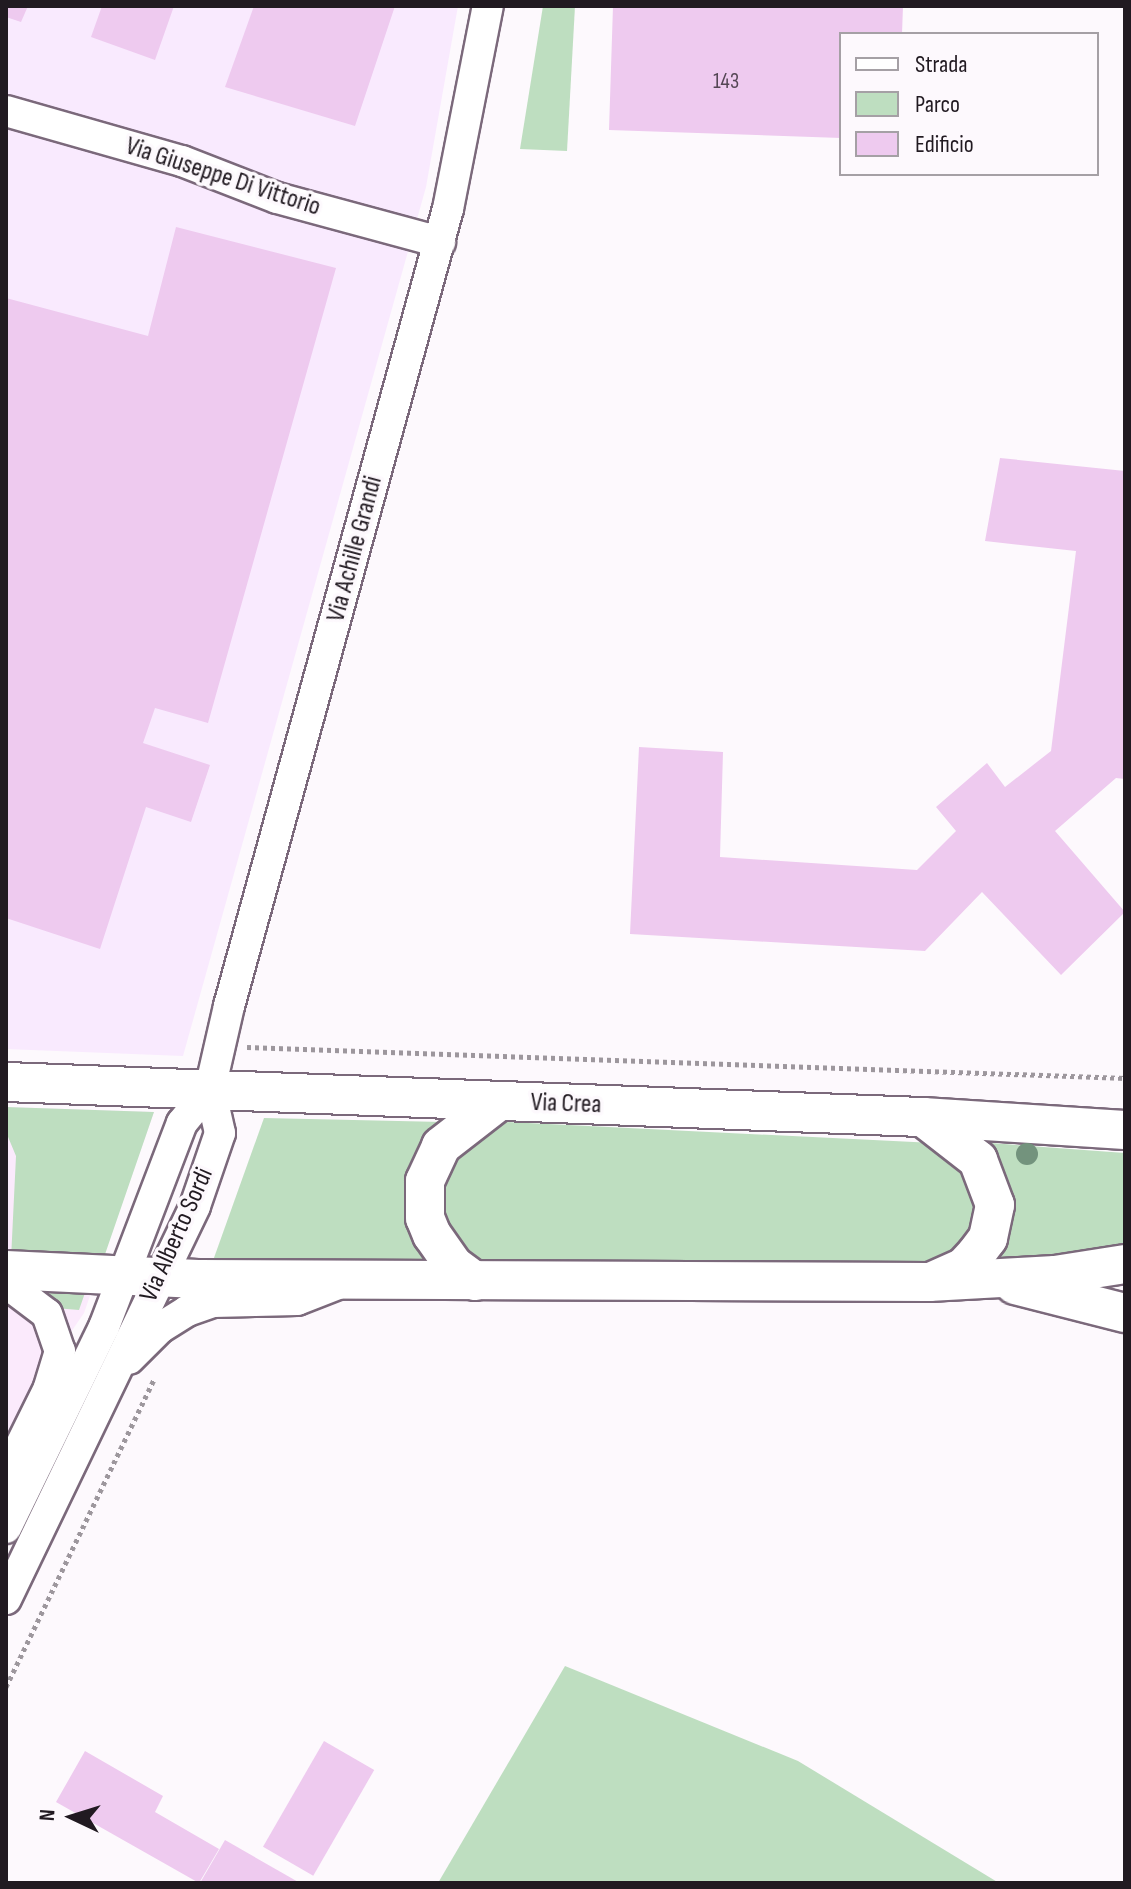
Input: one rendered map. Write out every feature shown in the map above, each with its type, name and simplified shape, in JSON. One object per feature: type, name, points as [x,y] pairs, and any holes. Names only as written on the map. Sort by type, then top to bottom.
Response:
[{"type":"street","name":"Via Achille Grandi","points":[[210,1089],[440,242],[488,6]]},
{"type":"street","name":"Via Giuseppe Di Vittorio","points":[[6,111],[182,161],[277,198],[440,242]]},
{"type":"street","name":"Via Crea","points":[[6,1082],[1120,1126]]},
{"type":"street","name":"Via Alberto Sordi","points":[[6,1599],[116,1372],[182,1123],[210,1089]]},
{"type":"street","name":"Via Alberto Sordi","points":[[6,1528],[142,1277],[195,1206],[220,1133],[210,1089]]},
{"type":"street","points":[[475,1281],[454,1266],[432,1235],[425,1181],[441,1146],[499,1101]]},
{"type":"street","points":[[923,1117],[978,1160],[995,1205],[988,1238],[976,1254],[964,1267],[929,1282]]},
{"type":"street","points":[[6,1270],[142,1277],[347,1280],[929,1282],[1055,1275],[1125,1264]]},
{"type":"street","points":[[1055,1275],[1125,1287]]},
{"type":"street","points":[[116,1372],[160,1328],[187,1311],[213,1302],[297,1300],[347,1280]]},
{"type":"street","points":[[997,1280],[1125,1313]]},
{"type":"street","points":[[6,1283],[47,1314],[60,1351],[49,1388],[6,1475]]},
{"type":"path","points":[[220,1046],[1125,1078]]},
{"type":"path","points":[[6,1687],[158,1372]]},
{"type":"shaded area","points":[[6,6],[458,6],[426,187],[183,1056],[6,1049]]},
{"type":"shaded area","points":[[6,1107],[154,1112],[84,1313],[36,1383],[6,1445]]},
{"type":"green space","points":[[543,6],[575,6],[567,151],[520,149]]},
{"type":"green space","points":[[6,1107],[154,1112],[102,1263],[11,1259],[16,1156],[6,1132]]},
{"type":"green space","points":[[264,1118],[443,1122],[437,1268],[210,1269]]},
{"type":"green space","points":[[506,1122],[934,1143],[972,1168],[979,1230],[937,1268],[497,1270],[460,1249],[440,1209],[445,1165],[482,1131]]},
{"type":"green space","points":[[977,1142],[1125,1153],[1125,1247],[977,1269]]},
{"type":"green space","points":[[30,1286],[86,1290],[79,1310],[55,1308]]},
{"type":"green space","points":[[565,1666],[798,1761],[999,1883],[438,1883]]},
{"type":"building","points":[[6,6],[28,6],[21,22],[6,17]]},
{"type":"building","points":[[102,6],[174,6],[155,60],[91,37]]},
{"type":"building","points":[[254,6],[395,6],[355,126],[225,87]]},
{"type":"building","points":[[613,6],[903,6],[902,32],[839,32],[839,138],[609,130]]},
{"type":"building","points":[[176,227],[336,268],[208,723],[155,708],[143,743],[210,765],[191,822],[146,807],[100,949],[6,918],[6,298],[148,336]]},
{"type":"building","points":[[1000,458],[1125,471],[1125,779],[1116,778],[1055,831],[1125,912],[1061,975],[982,892],[925,951],[630,934],[639,747],[723,752],[720,857],[917,870],[956,831],[936,807],[987,763],[1005,787],[1051,751],[1076,551],[985,541]]},
{"type":"building","points":[[324,1741],[374,1770],[313,1876],[263,1847]]},
{"type":"building","points":[[85,1751],[163,1796],[155,1812],[219,1849],[199,1883],[56,1802]]},
{"type":"building","points":[[225,1840],[300,1883],[200,1883]]}]
